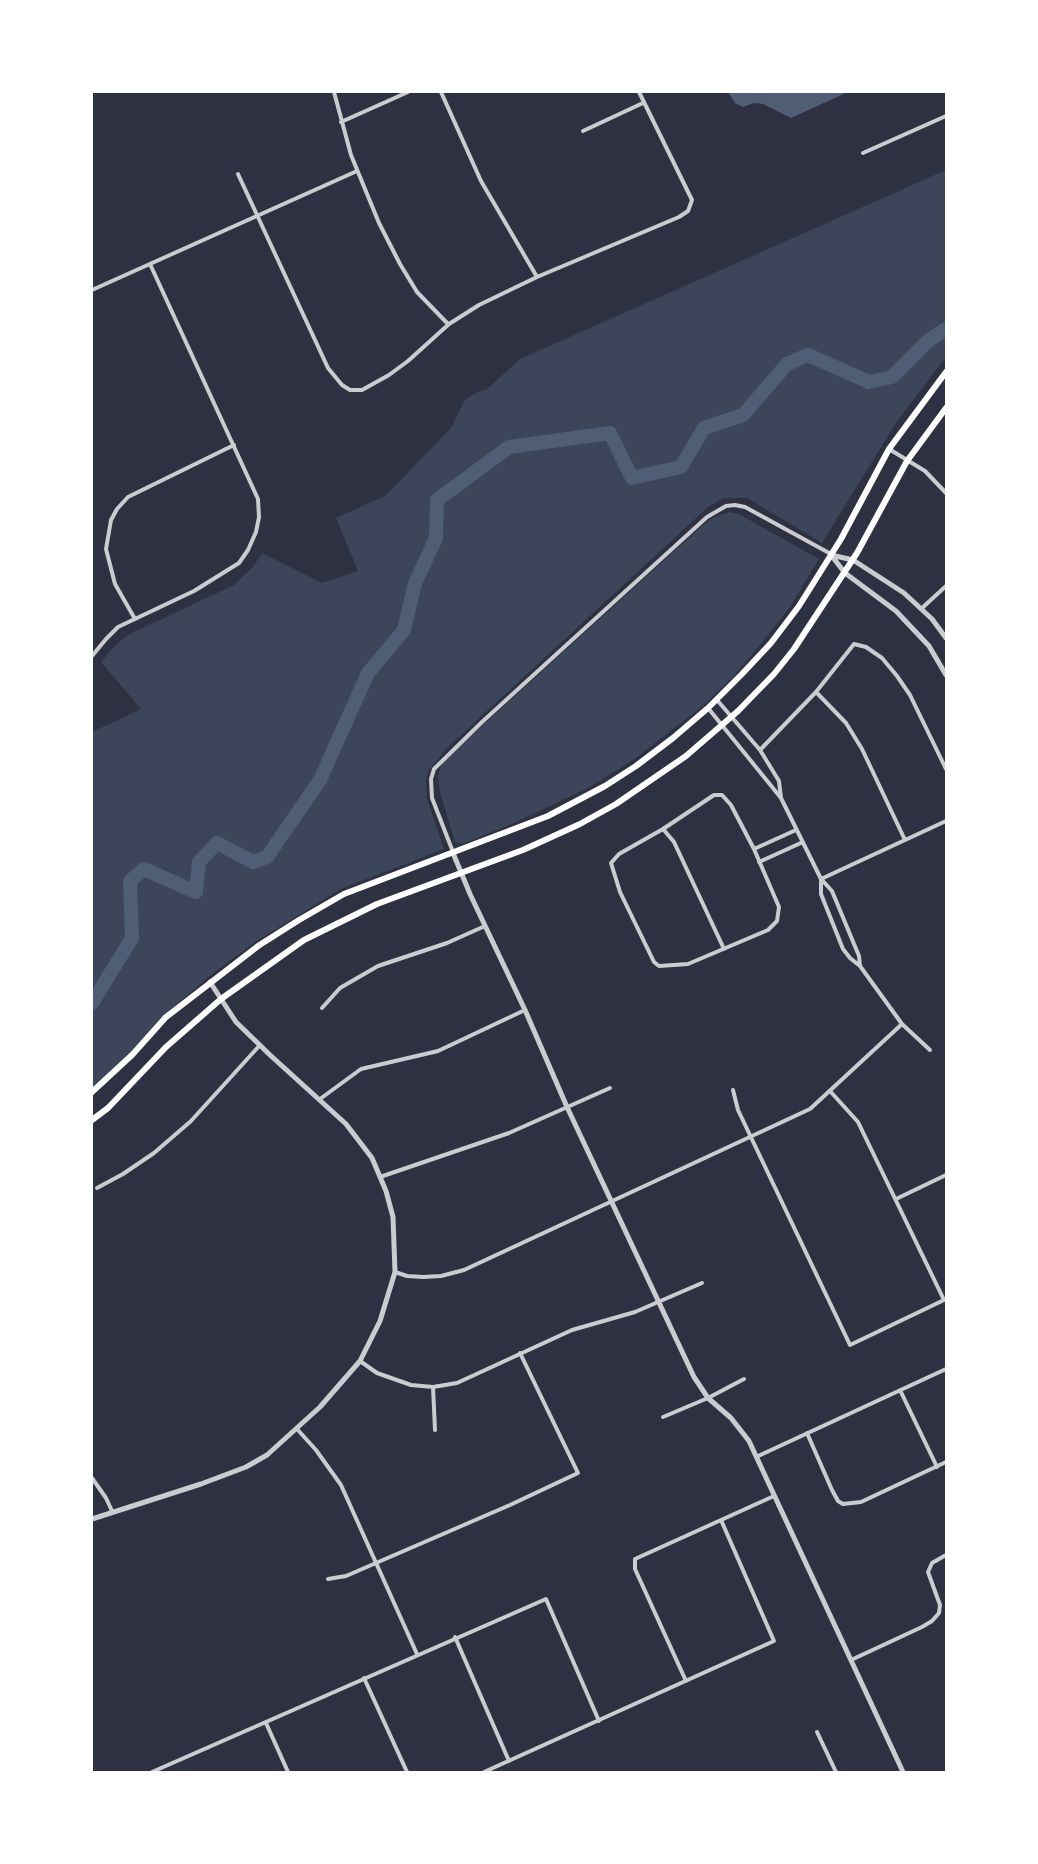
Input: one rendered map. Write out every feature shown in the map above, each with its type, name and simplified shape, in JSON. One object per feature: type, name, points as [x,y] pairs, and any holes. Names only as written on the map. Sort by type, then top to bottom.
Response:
[{"type":"main road","points":[[92,1092],[132,1055],[166,1017],[258,946],[344,894],[532,823],[595,791],[636,766],[708,708],[771,643],[799,606],[831,555],[889,449],[946,372]]},
{"type":"main road","points":[[92,1120],[108,1108],[166,1047],[221,999],[304,940],[377,904],[523,850],[580,824],[616,804],[686,756],[723,725],[774,674],[845,573],[907,461],[946,408]]},
{"type":"street","points":[[333,92],[357,171],[379,224],[399,264],[417,292],[448,324]]},
{"type":"street","points":[[341,122],[408,92]]},
{"type":"street","points":[[441,92],[481,181],[537,277]]},
{"type":"street","points":[[238,174],[328,368],[342,385],[350,390],[362,390],[389,375],[408,361],[448,324],[479,305],[688,211],[692,200],[639,92]]},
{"type":"street","points":[[584,131],[643,102]]},
{"type":"street","points":[[863,153],[946,116]]},
{"type":"street","points":[[92,290],[357,171]]},
{"type":"street","points":[[92,656],[118,627],[218,578],[239,563],[256,532],[259,517],[258,499],[150,264]]},
{"type":"street","points":[[135,619],[115,584],[106,549],[111,520],[117,509],[128,498],[234,445]]},
{"type":"street","points":[[889,449],[925,471],[946,493]]},
{"type":"street","points":[[941,488],[946,483]]},
{"type":"street","points":[[903,1773],[756,1457],[741,1429],[708,1398],[694,1377],[567,1107],[461,873],[432,798],[431,779],[434,769],[473,730],[707,518],[726,506],[745,507],[831,555],[853,560],[904,593],[932,619],[946,638]]},
{"type":"street","points":[[831,555],[845,573],[896,611],[929,646],[946,675]]},
{"type":"street","points":[[921,609],[946,586]]},
{"type":"street","points":[[760,750],[816,692],[854,644],[866,647],[882,658],[897,676],[915,704],[946,769]]},
{"type":"street","points":[[816,692],[846,723],[862,749],[905,840]]},
{"type":"street","points":[[717,700],[760,750],[779,781],[782,798],[796,830],[820,879],[832,891],[857,951],[860,966]]},
{"type":"street","points":[[708,708],[782,798]]},
{"type":"street","points":[[714,795],[722,795],[731,805],[754,849],[779,907],[777,921],[768,930],[688,964],[659,966],[654,962],[620,892],[611,863],[620,854],[663,829],[714,795]]},
{"type":"street","points":[[820,879],[946,821]]},
{"type":"street","points":[[663,829],[674,842],[724,949]]},
{"type":"street","points":[[754,849],[796,830]]},
{"type":"street","points":[[759,862],[802,842]]},
{"type":"street","points":[[820,879],[821,894],[843,949],[860,966],[902,1024],[930,1050]]},
{"type":"street","points":[[322,1008],[340,988],[378,966],[485,926]]},
{"type":"street","points":[[92,1519],[201,1484],[246,1467],[267,1455],[320,1407],[360,1361],[380,1321],[394,1272],[393,1217],[372,1158],[357,1137],[320,1099],[236,1022],[210,982]]},
{"type":"street","points":[[320,1099],[361,1069],[438,1052],[525,1010]]},
{"type":"street","points":[[394,1272],[423,1277],[441,1276],[464,1270],[810,1109],[902,1024]]},
{"type":"street","points":[[97,1188],[154,1153],[191,1121],[260,1045]]},
{"type":"street","points":[[380,1177],[509,1134],[610,1088]]},
{"type":"street","points":[[733,1090],[738,1110],[850,1345],[944,1300],[858,1122],[830,1091]]},
{"type":"street","points":[[896,1199],[946,1175]]},
{"type":"street","points":[[360,1361],[377,1372],[411,1385],[433,1387],[457,1383],[572,1330],[635,1312],[702,1282]]},
{"type":"street","points":[[328,1579],[346,1576],[578,1473],[520,1353]]},
{"type":"street","points":[[756,1457],[946,1369]]},
{"type":"street","points":[[663,1417],[708,1398],[744,1379]]},
{"type":"street","points":[[433,1387],[435,1430]]},
{"type":"street","points":[[900,1390],[937,1467]]},
{"type":"street","points":[[297,1429],[316,1450],[341,1485],[417,1654]]},
{"type":"street","points":[[807,1433],[838,1501],[847,1504],[861,1502],[946,1462]]},
{"type":"street","points":[[92,1478],[112,1511]]},
{"type":"street","points":[[686,1681],[635,1569],[635,1560],[774,1496]]},
{"type":"street","points":[[484,1773],[774,1641],[721,1520]]},
{"type":"street","points":[[851,1661],[932,1621],[939,1613],[940,1605],[928,1572],[932,1563],[946,1555]]},
{"type":"street","points":[[152,1773],[455,1637],[546,1599],[599,1721]]},
{"type":"street","points":[[455,1637],[509,1761]]},
{"type":"street","points":[[364,1678],[407,1773]]},
{"type":"street","points":[[266,1723],[288,1773]]},
{"type":"street","points":[[817,1732],[836,1773]]},
{"type":"street","points":[[166,1767],[169,1773]]},
{"type":"shaded area","points":[[728,92],[848,92],[791,118],[763,104],[754,103],[743,107],[735,103]]},
{"type":"shaded area","points":[[946,170],[946,357],[897,421],[822,543],[747,498],[724,498],[708,507],[448,747],[429,770],[426,780],[427,799],[444,849],[341,889],[255,942],[207,978],[160,1019],[92,1088],[92,732],[141,709],[101,662],[110,651],[130,634],[234,585],[253,567],[262,553],[322,583],[358,571],[336,518],[385,496],[451,428],[465,400],[487,389],[520,359]]},
{"type":"shaded area","points":[[730,512],[739,514],[819,559],[790,607],[736,674],[703,706],[633,760],[590,787],[512,824],[462,844],[455,842],[440,793],[438,776],[441,766],[449,756],[703,525],[714,517]]},
{"type":"waterway","points":[[92,1003],[132,938],[130,881],[144,869],[196,892],[199,862],[217,843],[253,862],[267,857],[320,780],[368,673],[404,630],[415,583],[436,538],[437,500],[509,447],[610,433],[632,478],[681,467],[704,428],[743,415],[787,364],[808,355],[869,382],[892,377],[929,340],[946,329]]}]
